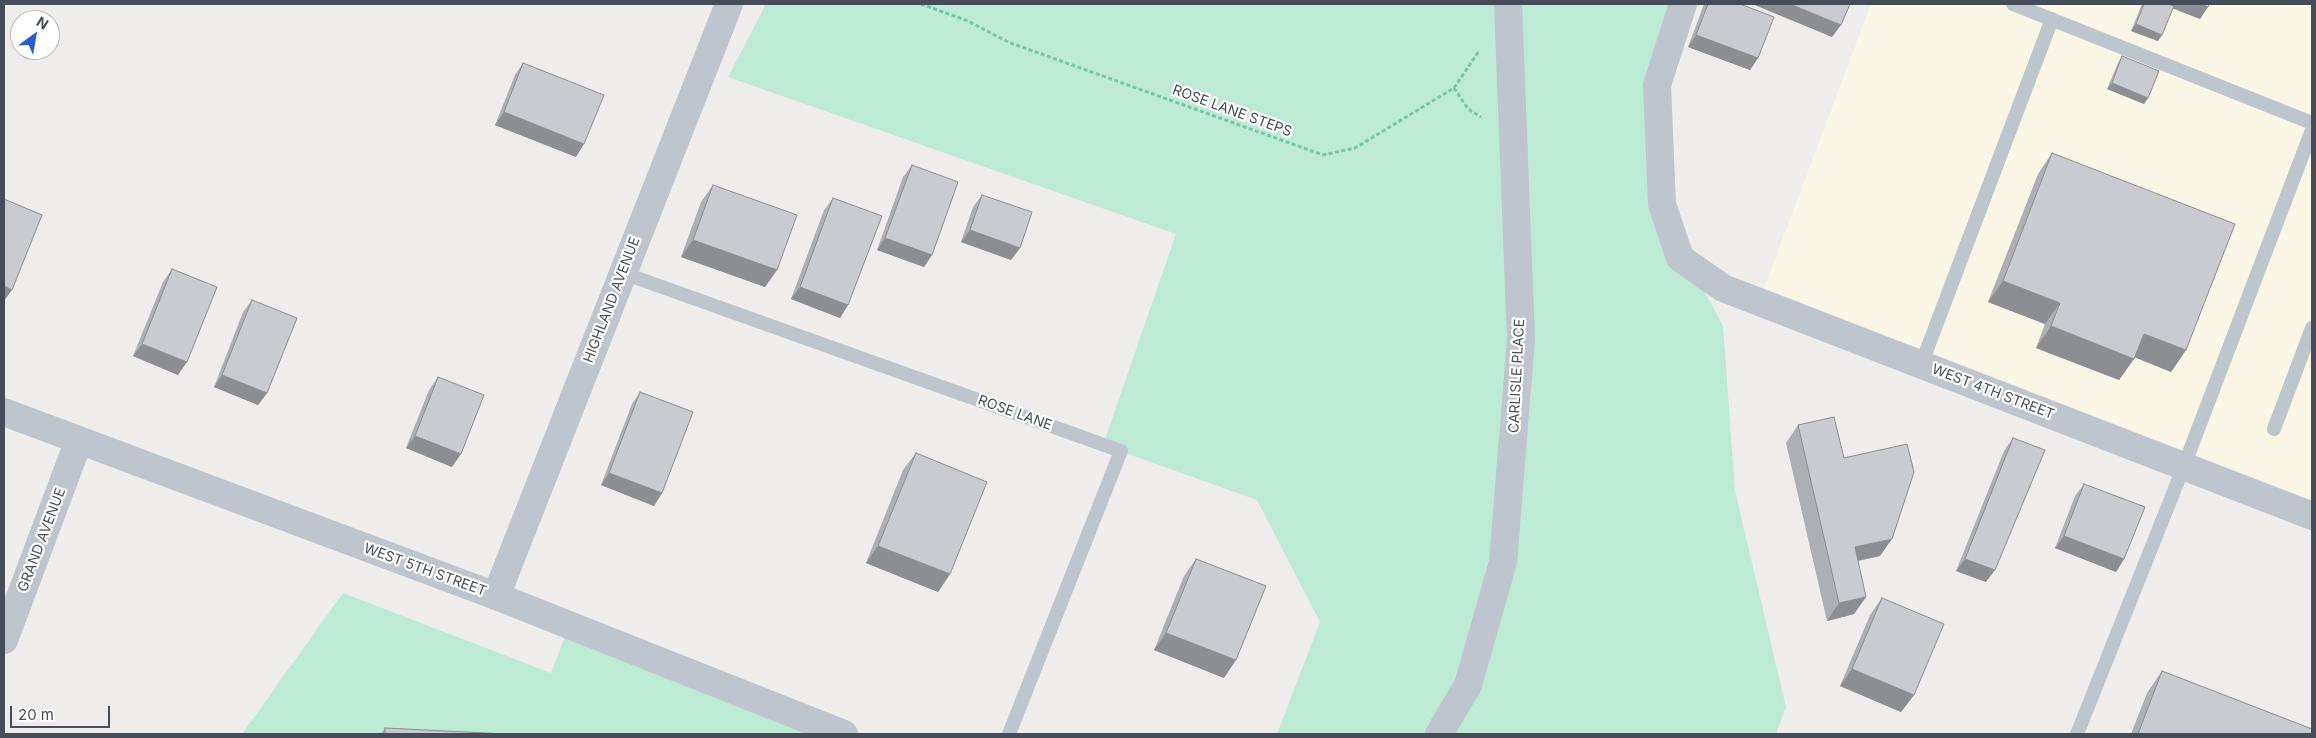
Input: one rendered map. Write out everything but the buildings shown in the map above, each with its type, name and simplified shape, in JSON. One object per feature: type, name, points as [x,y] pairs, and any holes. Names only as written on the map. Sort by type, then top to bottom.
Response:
[{"type":"street","name":"HIGHLAND AVENUE","points":[[496,596],[729,4]]},
{"type":"street","name":"CARLISLE PLACE","points":[[1439,734],[1468,685],[1503,562],[1521,339],[1508,4]]},
{"type":"street","name":"WEST 4TH STREET","points":[[1683,4],[1657,86],[1662,204],[1680,258],[1723,288],[2312,516]]},
{"type":"street","name":"WEST 5TH STREET","points":[[4,412],[496,596],[844,734]]},
{"type":"street","name":"GRAND AVENUE","points":[[4,640],[79,440]]},
{"type":"lane","points":[[2013,4],[2312,123]]},
{"type":"lane","points":[[1921,364],[2052,19]]},
{"type":"lane","points":[[2077,734],[2184,466],[2312,130]]},
{"type":"lane","name":"ROSE LANE","points":[[623,273],[1121,451],[1010,734]]},
{"type":"lane","points":[[2274,429],[2312,328]]},
{"type":"path","name":"ROSE LANE STEPS","points":[[921,4],[968,21],[1008,42],[1323,155],[1355,148],[1454,88],[1476,54],[1509,32]]},
{"type":"shaded area","points":[[1871,4],[2312,4],[2312,500],[1764,288]]},
{"type":"green space","points":[[766,4],[1683,4],[1657,85],[1669,224],[1723,326],[1735,491],[1786,707],[1776,734],[1277,734],[1320,622],[1257,500],[1103,445],[1176,234],[728,77]]},
{"type":"green space","points":[[343,593],[551,673],[569,626],[844,734],[242,734]]}]
